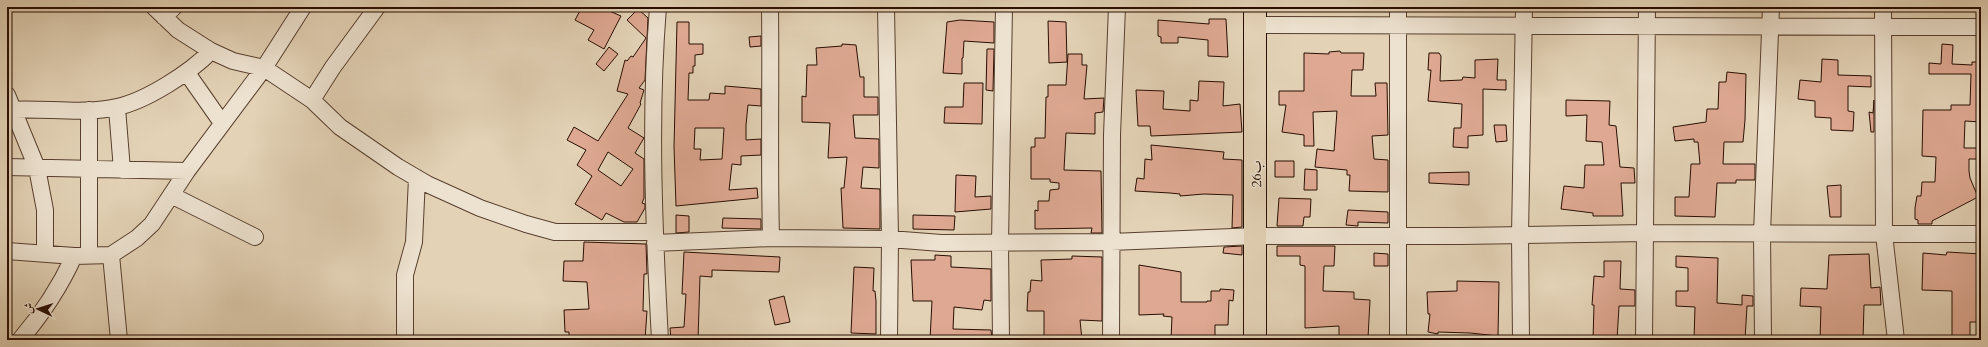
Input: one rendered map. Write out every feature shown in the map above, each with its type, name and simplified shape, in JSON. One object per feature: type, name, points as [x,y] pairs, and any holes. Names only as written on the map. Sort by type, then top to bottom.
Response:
[{"type":"highway","name":"26ب","points":[[1255,16],[1257,236],[1255,340]]},
{"type":"street","points":[[7,251],[82,256],[111,255],[137,238],[152,224],[186,172],[264,68],[303,7]]},
{"type":"street","points":[[312,100],[333,67],[377,7]]},
{"type":"street","points":[[658,7],[654,141],[655,238],[660,340]]},
{"type":"street","points":[[770,7],[771,89],[769,156],[771,238]]},
{"type":"street","points":[[886,7],[890,239],[889,340]]},
{"type":"street","points":[[1001,340],[1000,243],[1004,7]]},
{"type":"street","points":[[1111,340],[1111,242],[1117,7]]},
{"type":"street","points":[[1398,7],[1398,340]]},
{"type":"street","points":[[1521,340],[1520,235],[1524,7]]},
{"type":"street","points":[[1644,340],[1647,7]]},
{"type":"street","points":[[1763,340],[1762,233],[1771,7]]},
{"type":"street","points":[[1883,7],[1884,234],[1896,340]]},
{"type":"street","points":[[164,10],[178,30],[211,51],[233,61],[264,68],[312,100],[340,127],[358,140],[417,178],[480,208],[551,231],[655,238],[890,239],[941,243],[1111,242],[1257,236],[1461,236],[1645,233],[1981,234]]},
{"type":"street","points":[[1255,16],[1398,24],[1981,27]]},
{"type":"street","points":[[11,109],[90,110],[116,108],[138,100],[187,72],[211,51]]},
{"type":"street","points":[[187,72],[222,123]]},
{"type":"street","points":[[7,95],[11,109],[37,168],[45,210],[45,254]]},
{"type":"street","points":[[116,108],[122,170]]},
{"type":"street","points":[[20,340],[44,311],[61,284],[82,256],[88,169],[90,110]]},
{"type":"street","points":[[7,167],[186,172]]},
{"type":"street","points":[[405,340],[405,275],[414,242],[417,178]]},
{"type":"street","points":[[171,194],[255,237]]},
{"type":"street","points":[[111,255],[119,340]]},
{"type":"building","points":[[582,7],[600,7],[621,16],[604,49],[588,40],[594,30],[575,20]]},
{"type":"building","points":[[638,9],[648,18],[645,80],[639,88],[644,90],[641,104],[628,128],[644,138],[635,153],[644,159],[644,198],[642,203],[645,204],[645,208],[637,222],[624,222],[606,213],[602,220],[575,204],[592,176],[577,165],[586,150],[567,140],[574,127],[598,141],[628,94],[617,91],[625,60],[627,61],[631,56],[633,57],[646,38],[627,20]],"holes":[[[608,152],[633,169],[621,186],[598,170]]]},
{"type":"building","points":[[1209,19],[1226,19],[1228,57],[1208,56],[1208,40],[1178,37],[1178,43],[1161,43],[1161,37],[1158,36],[1158,20],[1209,24]]},
{"type":"building","points":[[960,20],[994,22],[994,43],[964,41],[962,74],[943,73],[947,22]]},
{"type":"building","points":[[1048,21],[1066,22],[1067,62],[1049,63]]},
{"type":"building","points":[[677,22],[689,22],[689,44],[703,44],[703,54],[695,55],[695,66],[693,66],[693,73],[689,73],[688,100],[709,100],[710,93],[725,94],[725,86],[761,89],[761,106],[748,105],[746,140],[761,139],[761,155],[741,156],[741,165],[732,164],[729,190],[757,188],[758,198],[676,206],[674,147]],"holes":[[[695,128],[724,128],[722,159],[700,160],[701,149],[694,149]]]},
{"type":"building","points":[[761,36],[761,46],[750,47],[749,37]]},
{"type":"building","points":[[842,44],[856,45],[860,77],[864,77],[864,97],[878,97],[878,115],[853,115],[855,138],[879,139],[879,168],[863,167],[861,188],[880,189],[880,229],[843,228],[841,188],[844,188],[847,157],[828,158],[830,123],[802,122],[802,96],[806,97],[807,65],[817,65],[816,48],[842,46]]},
{"type":"building","points":[[1942,44],[1953,45],[1952,64],[1972,65],[1972,62],[1981,62],[1981,122],[1965,121],[1964,148],[1978,148],[1979,159],[1969,159],[1969,171],[1970,178],[1978,197],[1932,221],[1932,224],[1918,224],[1918,220],[1915,219],[1915,208],[1917,196],[1921,196],[1922,182],[1935,182],[1936,157],[1922,156],[1923,110],[1951,110],[1951,105],[1970,105],[1971,74],[1929,74],[1929,63],[1941,64]]},
{"type":"building","points":[[609,47],[618,54],[604,71],[596,64]]},
{"type":"building","points":[[987,49],[994,49],[993,91],[986,90]]},
{"type":"building","points":[[1340,51],[1341,53],[1364,53],[1363,70],[1352,70],[1351,96],[1376,96],[1375,83],[1387,83],[1388,135],[1372,136],[1374,159],[1388,160],[1388,192],[1349,191],[1350,175],[1347,175],[1347,170],[1315,167],[1317,149],[1334,151],[1337,111],[1313,112],[1314,146],[1304,146],[1304,135],[1282,132],[1286,105],[1279,105],[1279,91],[1304,91],[1304,53],[1329,54],[1329,52]]},
{"type":"building","points":[[1429,53],[1439,53],[1441,56],[1440,81],[1462,80],[1463,77],[1475,78],[1475,60],[1498,59],[1497,80],[1506,80],[1506,90],[1483,89],[1483,135],[1468,136],[1468,148],[1453,147],[1454,128],[1461,128],[1462,104],[1428,101],[1431,70],[1428,70]]},
{"type":"building","points":[[1068,54],[1082,54],[1082,65],[1087,65],[1084,99],[1104,98],[1103,112],[1095,113],[1095,134],[1066,133],[1064,170],[1101,171],[1102,233],[1091,233],[1092,228],[1035,229],[1035,210],[1038,211],[1038,201],[1049,201],[1050,190],[1059,189],[1059,183],[1050,182],[1050,179],[1031,179],[1031,147],[1035,147],[1035,138],[1045,138],[1046,97],[1048,97],[1048,85],[1066,85]]},
{"type":"building","points":[[1822,59],[1838,60],[1838,75],[1871,76],[1871,87],[1848,86],[1848,111],[1854,112],[1853,131],[1831,130],[1831,118],[1815,117],[1815,101],[1798,99],[1800,80],[1821,82]]},
{"type":"building","points":[[1727,72],[1746,74],[1745,120],[1743,142],[1724,142],[1723,164],[1755,164],[1755,180],[1736,180],[1736,183],[1717,183],[1715,217],[1675,216],[1675,197],[1689,197],[1691,164],[1700,164],[1698,142],[1694,142],[1694,139],[1675,141],[1673,127],[1706,122],[1707,109],[1718,109],[1719,82],[1726,82]]},
{"type":"building","points":[[1199,81],[1224,82],[1223,106],[1240,104],[1242,132],[1151,136],[1150,126],[1138,126],[1136,90],[1164,91],[1163,109],[1190,111],[1190,100],[1198,101]]},
{"type":"building","points":[[964,83],[983,83],[982,124],[944,123],[945,107],[963,107]]},
{"type":"building","points":[[1566,100],[1610,101],[1609,125],[1616,126],[1620,167],[1634,168],[1635,183],[1621,183],[1623,216],[1593,216],[1593,213],[1561,209],[1564,186],[1584,188],[1585,165],[1604,165],[1602,142],[1586,141],[1587,115],[1566,116]]},
{"type":"building","points":[[1874,100],[1874,132],[1871,132],[1869,112],[1873,113]]},
{"type":"building","points":[[1494,125],[1506,125],[1507,141],[1496,142]]},
{"type":"building","points":[[1151,145],[1224,152],[1223,159],[1242,160],[1242,227],[1232,228],[1233,195],[1204,194],[1180,196],[1180,194],[1135,191],[1137,178],[1144,179],[1145,159],[1152,160]]},
{"type":"building","points":[[1275,161],[1294,161],[1294,177],[1275,177]]},
{"type":"building","points":[[1305,169],[1317,170],[1317,190],[1304,190]]},
{"type":"building","points":[[1469,172],[1469,185],[1429,183],[1429,173]]},
{"type":"building","points":[[956,175],[976,176],[975,197],[991,196],[991,209],[955,212]]},
{"type":"building","points":[[1841,185],[1841,217],[1830,217],[1827,186]]},
{"type":"building","points":[[1279,198],[1311,199],[1310,217],[1304,217],[1303,226],[1277,226]]},
{"type":"building","points":[[1348,210],[1388,212],[1388,223],[1358,222],[1358,226],[1346,225]]},
{"type":"building","points":[[676,215],[689,216],[689,232],[676,233]]},
{"type":"building","points":[[913,215],[955,216],[954,230],[913,229]]},
{"type":"building","points":[[723,218],[761,219],[761,229],[722,228]]},
{"type":"building","points":[[584,242],[646,244],[647,274],[644,274],[643,311],[647,311],[645,340],[569,340],[569,332],[565,332],[564,310],[589,309],[587,282],[563,281],[564,261],[583,261]]},
{"type":"building","points":[[1242,246],[1242,255],[1223,253],[1224,247]]},
{"type":"building","points":[[1277,246],[1335,246],[1334,266],[1324,266],[1323,291],[1354,292],[1354,299],[1370,300],[1368,338],[1339,340],[1339,326],[1305,328],[1305,266],[1300,265],[1300,256],[1277,256]]},
{"type":"building","points":[[684,252],[780,257],[779,272],[712,270],[712,277],[700,276],[698,340],[671,339],[670,328],[684,327],[686,294],[682,294]]},
{"type":"building","points":[[1947,252],[1981,254],[1981,303],[1977,303],[1977,322],[1970,322],[1970,340],[1952,340],[1952,291],[1922,290],[1923,253],[1946,255]]},
{"type":"building","points":[[1374,253],[1388,254],[1388,266],[1374,266]]},
{"type":"building","points":[[1869,254],[1871,288],[1880,287],[1881,305],[1864,305],[1863,340],[1820,340],[1821,307],[1800,306],[1801,288],[1827,289],[1829,255]]},
{"type":"building","points":[[935,255],[951,256],[951,267],[991,269],[991,301],[984,300],[982,310],[954,307],[953,329],[991,330],[992,340],[930,340],[932,301],[913,301],[911,260],[935,260]]},
{"type":"building","points":[[1072,256],[1102,257],[1102,321],[1080,320],[1082,340],[1044,340],[1044,311],[1027,311],[1028,292],[1030,292],[1031,280],[1042,281],[1041,260],[1072,259]]},
{"type":"building","points":[[1676,256],[1718,258],[1717,303],[1742,305],[1742,295],[1753,296],[1753,306],[1747,306],[1745,340],[1694,340],[1695,307],[1676,306],[1676,291],[1688,291],[1688,268],[1676,267]]},
{"type":"building","points":[[1604,261],[1621,261],[1620,289],[1635,290],[1635,306],[1619,306],[1617,340],[1593,340],[1594,305],[1592,305],[1594,276],[1604,277]]},
{"type":"building","points":[[1139,265],[1181,272],[1181,302],[1207,302],[1211,301],[1211,291],[1220,291],[1220,289],[1234,290],[1233,301],[1229,300],[1228,325],[1215,325],[1215,340],[1171,339],[1172,317],[1163,316],[1164,314],[1139,315]]},
{"type":"building","points":[[854,267],[874,268],[873,291],[875,291],[876,301],[876,334],[851,333]]},
{"type":"building","points":[[1457,281],[1499,282],[1498,336],[1470,333],[1438,332],[1438,334],[1428,332],[1430,314],[1428,314],[1427,292],[1457,291]]},
{"type":"building","points":[[784,296],[790,322],[775,325],[769,300]]}]
